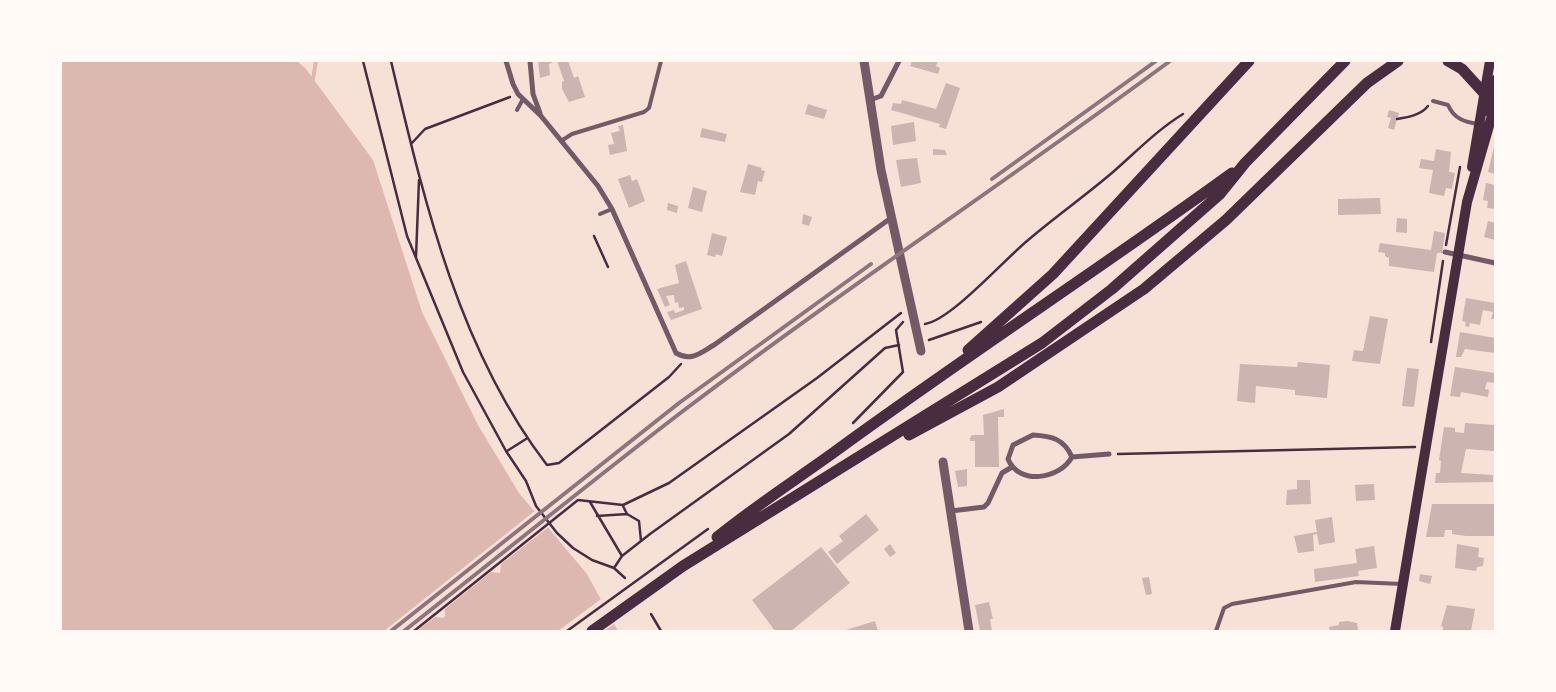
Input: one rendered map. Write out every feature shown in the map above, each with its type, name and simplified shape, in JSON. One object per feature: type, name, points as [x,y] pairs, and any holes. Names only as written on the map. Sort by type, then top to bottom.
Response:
[{"type":"main road","points":[[913,395],[969,349],[1053,274],[1249,61]]},
{"type":"main road","points":[[592,631],[683,566],[826,475],[926,417],[1042,343],[1112,289],[1220,194],[1245,163],[1345,61]]},
{"type":"main road","points":[[826,475],[854,464],[960,408],[1054,351],[1152,283],[1226,220],[1367,83],[1398,61]]},
{"type":"main road","points":[[1448,61],[1462,69],[1483,92]]},
{"type":"main road","points":[[1395,631],[1459,254],[1483,92],[1490,61]]},
{"type":"main road","points":[[1481,156],[1482,135],[1495,80]]},
{"type":"main road","points":[[1467,202],[1495,105]]},
{"type":"main road","points":[[683,566],[749,511],[1245,163]]},
{"type":"street","points":[[506,61],[518,94],[541,116],[598,186],[612,209],[676,352],[684,358],[692,357],[714,344],[891,218]]},
{"type":"street","points":[[530,61],[533,94],[541,116]]},
{"type":"street","points":[[864,61],[891,218],[922,350]]},
{"type":"street","points":[[870,100],[881,96],[899,61]]},
{"type":"street","points":[[1445,252],[1495,263]]},
{"type":"street","points":[[1033,435],[1047,435],[1059,439],[1068,447],[1072,457],[1068,466],[1059,472],[1047,475],[1023,474],[1012,468],[1008,459],[1013,445],[1033,435]]},
{"type":"street","points":[[1072,457],[1109,454]]},
{"type":"street","points":[[943,462],[969,631]]},
{"type":"street","points":[[951,511],[984,507],[988,503],[1002,473],[1012,468]]},
{"type":"lane","points":[[560,141],[572,134],[644,112],[649,108],[661,61]]},
{"type":"lane","points":[[517,110],[523,99]]},
{"type":"lane","points":[[1432,101],[1448,105],[1451,112],[1462,121],[1478,124]]},
{"type":"lane","points":[[600,214],[612,209]]},
{"type":"lane","points":[[1216,631],[1224,608],[1232,604],[1356,582],[1402,584]]},
{"type":"path","points":[[363,61],[407,236],[463,372],[506,452],[526,481],[536,506],[557,533],[573,548],[592,560],[614,568],[625,578]]},
{"type":"path","points":[[391,61],[419,176],[463,314],[498,388],[526,438],[547,465],[559,464],[678,370],[684,358]]},
{"type":"path","points":[[411,144],[426,129],[518,94]]},
{"type":"path","points":[[1397,119],[1410,117],[1424,111],[1432,101]]},
{"type":"path","points":[[916,326],[933,323],[955,306],[1026,241],[1113,173],[1168,124],[1186,111]]},
{"type":"path","points":[[416,260],[419,176]]},
{"type":"path","points":[[594,236],[608,267]]},
{"type":"path","points":[[414,631],[578,500],[623,505],[669,483],[737,436],[906,309]]},
{"type":"path","points":[[846,429],[903,372],[896,330],[907,318]]},
{"type":"path","points":[[930,339],[985,321]]},
{"type":"path","points":[[614,568],[622,556],[641,541],[789,434],[885,348],[899,345]]},
{"type":"path","points":[[506,452],[526,438]]},
{"type":"path","points":[[1109,454],[1415,447]]},
{"type":"path","points":[[589,502],[622,556]]},
{"type":"path","points":[[623,505],[627,514]]},
{"type":"path","points":[[597,516],[627,514],[639,521],[641,541]]},
{"type":"path","points":[[567,631],[712,526]]},
{"type":"path","points":[[651,614],[660,631]]},
{"type":"shaded area","points":[[61,61],[297,61],[306,69],[373,160],[422,312],[478,425],[519,493],[587,574],[618,631],[61,631]]},
{"type":"pier","points":[[536,510],[550,526],[501,564],[500,573],[491,572],[445,609],[445,616],[443,618],[435,617],[417,631],[384,631]]},
{"type":"pier","points":[[601,599],[614,624],[604,631],[558,631]]},
{"type":"building","points":[[538,61],[555,61],[549,64],[550,75],[540,78]]},
{"type":"building","points":[[557,61],[568,61],[574,78],[578,76],[585,97],[569,102],[562,89],[562,82],[564,81]]},
{"type":"building","points":[[912,61],[938,61],[936,66],[940,68],[938,74],[910,66]]},
{"type":"building","points":[[946,83],[960,88],[946,129],[939,127],[940,124],[891,110],[893,103],[901,104],[902,100],[936,109]]},
{"type":"building","points":[[808,104],[827,110],[824,119],[805,114]]},
{"type":"building","points":[[1389,110],[1399,113],[1394,130],[1388,128],[1391,118],[1387,117]]},
{"type":"building","points":[[914,122],[916,141],[893,145],[891,126]]},
{"type":"building","points":[[623,125],[627,151],[610,155],[608,145],[614,144],[611,133],[620,131],[618,126]]},
{"type":"building","points":[[702,128],[727,134],[725,142],[700,137]]},
{"type":"building","points":[[1495,143],[1495,174],[1488,172]]},
{"type":"building","points":[[933,149],[945,150],[947,155],[933,155]]},
{"type":"building","points":[[1436,149],[1451,152],[1449,172],[1455,173],[1452,189],[1446,188],[1444,196],[1429,193],[1433,170],[1419,168],[1421,159],[1434,161]]},
{"type":"building","points":[[917,158],[921,183],[901,187],[896,160]]},
{"type":"building","points":[[748,164],[762,168],[761,170],[765,171],[762,182],[758,181],[755,195],[740,192]]},
{"type":"building","points":[[630,175],[632,181],[637,179],[645,201],[629,208],[618,179]]},
{"type":"building","points":[[1486,183],[1495,185],[1495,209],[1487,208],[1488,201],[1483,200]]},
{"type":"building","points":[[693,187],[707,191],[702,212],[688,208]]},
{"type":"building","points":[[1380,198],[1381,214],[1338,215],[1338,199]]},
{"type":"building","points":[[668,203],[678,206],[677,213],[667,210]]},
{"type":"building","points":[[803,214],[812,217],[809,226],[802,224]]},
{"type":"building","points":[[1397,218],[1407,219],[1407,233],[1396,232]]},
{"type":"building","points":[[1488,221],[1495,223],[1495,240],[1484,237]]},
{"type":"building","points":[[1434,231],[1445,233],[1442,253],[1437,253],[1434,272],[1389,266],[1389,258],[1385,256],[1385,253],[1378,252],[1380,243],[1431,250]]},
{"type":"building","points":[[712,233],[727,237],[722,256],[716,254],[715,257],[707,255]]},
{"type":"building","points":[[686,261],[702,309],[671,320],[667,312],[674,310],[675,313],[684,310],[684,307],[679,308],[678,302],[675,303],[674,295],[666,296],[670,305],[665,307],[657,289],[679,283],[675,265]]},
{"type":"building","points":[[1466,298],[1495,303],[1495,319],[1491,319],[1493,312],[1483,310],[1480,325],[1470,323],[1469,327],[1465,326],[1466,322],[1462,321]]},
{"type":"building","points":[[1370,316],[1388,319],[1380,364],[1352,361],[1354,350],[1363,351]]},
{"type":"building","points":[[1460,332],[1495,338],[1495,353],[1465,349],[1461,357],[1456,357]]},
{"type":"building","points":[[1298,362],[1330,365],[1327,398],[1295,395],[1295,390],[1256,386],[1255,403],[1237,401],[1240,364],[1297,367]]},
{"type":"building","points":[[1455,367],[1495,373],[1495,383],[1487,382],[1485,389],[1489,390],[1488,397],[1461,392],[1460,397],[1450,396]]},
{"type":"building","points":[[1407,368],[1419,369],[1414,407],[1402,406]]},
{"type":"building","points":[[1004,409],[1004,417],[998,417],[999,467],[975,467],[975,441],[970,441],[970,438],[972,435],[984,435],[983,415]]},
{"type":"building","points":[[1465,423],[1495,425],[1495,451],[1466,449],[1461,473],[1493,475],[1493,482],[1435,483],[1436,473],[1440,473],[1441,461],[1439,460],[1444,427],[1455,428],[1455,432],[1464,433]]},
{"type":"building","points":[[967,469],[967,486],[958,487],[955,471]]},
{"type":"building","points":[[1297,480],[1310,480],[1311,504],[1286,505],[1287,490],[1297,489]]},
{"type":"building","points":[[1374,484],[1375,500],[1356,501],[1355,485]]},
{"type":"building","points":[[1432,504],[1495,504],[1495,536],[1466,536],[1452,534],[1452,530],[1445,530],[1444,537],[1426,537]]},
{"type":"building","points":[[866,514],[879,530],[837,564],[828,552],[843,541],[839,536]]},
{"type":"building","points":[[1332,517],[1335,542],[1319,545],[1317,534],[1313,535],[1314,551],[1298,553],[1294,536],[1317,532],[1315,520]]},
{"type":"building","points":[[890,544],[896,553],[890,557],[884,549]]},
{"type":"building","points":[[1457,544],[1479,548],[1478,557],[1484,558],[1483,566],[1477,567],[1476,571],[1455,568]]},
{"type":"building","points":[[1374,546],[1377,568],[1358,571],[1359,576],[1315,582],[1314,569],[1357,563],[1355,549]]},
{"type":"building","points":[[821,547],[850,583],[791,631],[775,631],[752,600]]},
{"type":"building","points":[[1420,574],[1432,576],[1430,584],[1419,581]]},
{"type":"building","points":[[1149,577],[1152,594],[1146,595],[1142,578]]},
{"type":"building","points":[[989,602],[993,619],[990,619],[992,631],[980,631],[975,605]]},
{"type":"building","points":[[1447,605],[1475,609],[1471,631],[1443,631],[1441,626]]},
{"type":"building","points":[[875,621],[878,631],[846,631],[846,630]]},
{"type":"building","points":[[1339,622],[1357,623],[1358,631],[1330,631],[1329,627],[1339,625]]},
{"type":"waterway","points":[[313,79],[316,61]]},
{"type":"railway","points":[[992,179],[1156,61]]},
{"type":"railway","points":[[404,631],[613,465],[743,366],[1170,61]]},
{"type":"railway","points":[[391,631],[679,403],[871,264]]}]
